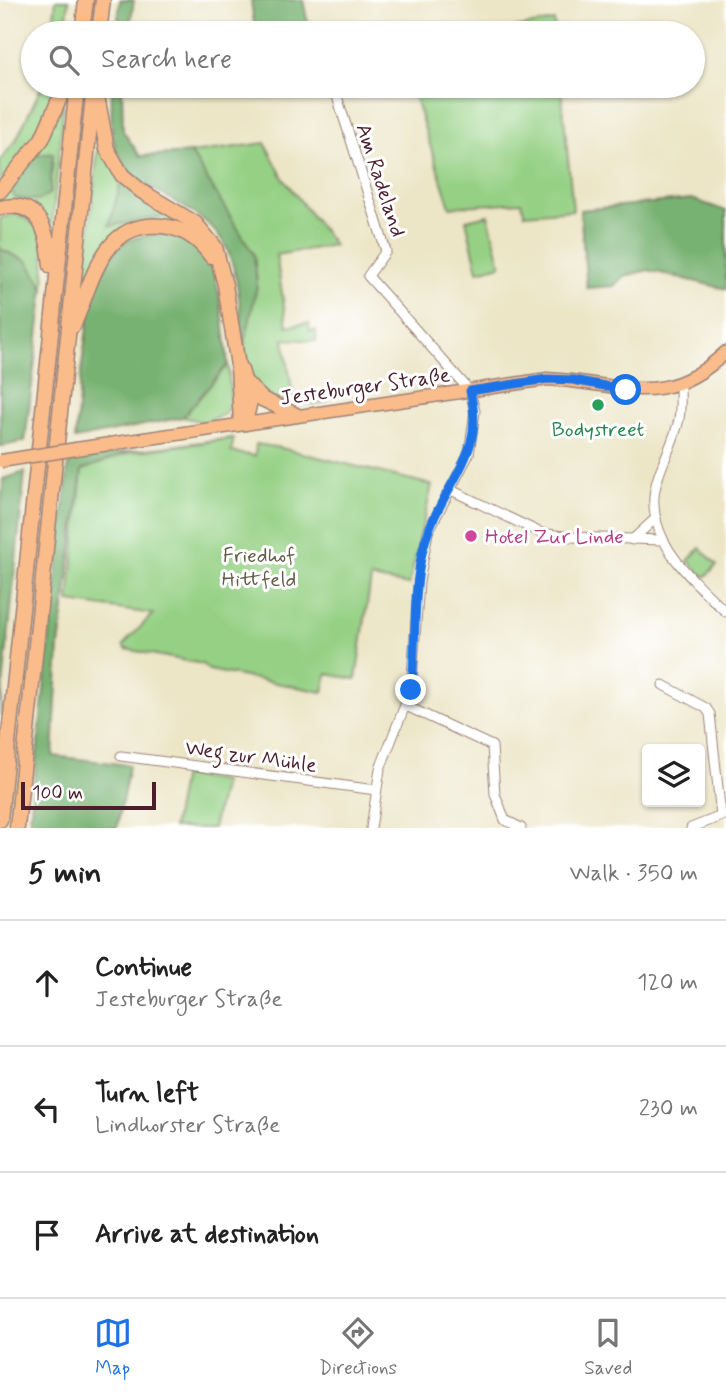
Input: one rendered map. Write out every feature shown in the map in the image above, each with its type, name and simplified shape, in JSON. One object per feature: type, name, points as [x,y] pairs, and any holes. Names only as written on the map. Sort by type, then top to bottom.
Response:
[{"type":"highway","points":[[83,21],[86,0]]},
{"type":"highway","points":[[100,21],[103,0]]},
{"type":"highway","points":[[0,191],[42,139],[60,98]]},
{"type":"highway","points":[[0,820],[76,98]]},
{"type":"highway","points":[[17,828],[94,98]]},
{"type":"highway","points":[[97,98],[104,138],[116,166],[141,191],[195,223],[215,247],[222,272],[238,366],[237,402],[243,423]]},
{"type":"highway","points":[[0,208],[25,208],[40,218],[47,235],[54,301]]},
{"type":"highway","points":[[68,337],[103,253],[118,238],[135,228],[160,226],[185,232],[202,244],[222,272]]},
{"type":"highway","points":[[238,366],[247,384],[250,405],[243,423]]},
{"type":"highway","points":[[247,384],[262,399],[296,415]]},
{"type":"main road","name":"Jesteburger Straße","points":[[1,461],[547,379],[653,391],[680,382],[710,366],[726,352]]},
{"type":"street","name":"Am Radeland","points":[[338,98],[386,251],[368,276],[470,391]]},
{"type":"street","points":[[680,382],[679,419],[654,496],[656,518],[662,540],[679,564],[726,612]]},
{"type":"street","points":[[371,828],[380,769],[407,706],[413,672],[423,551],[436,515],[469,454],[475,411],[470,391]]},
{"type":"street","points":[[451,490],[541,533],[662,540]]},
{"type":"street","points":[[632,540],[656,518]]},
{"type":"street","points":[[663,685],[706,708],[712,723],[723,815],[691,828]]},
{"type":"street","points":[[407,706],[492,746],[495,794],[505,820],[520,828]]},
{"type":"street","name":"Weg zur Mühle","points":[[121,756],[376,790]]},
{"type":"green space","points":[[56,0],[69,0],[66,21],[53,21]]},
{"type":"green space","points":[[120,0],[134,0],[131,21],[118,21]]},
{"type":"green space","points":[[251,0],[303,0],[307,21],[254,21]]},
{"type":"green space","points":[[36,98],[52,98],[40,126],[0,182],[0,161],[16,140]]},
{"type":"green space","points":[[112,98],[122,98],[123,131],[140,156],[191,153],[254,255],[257,285],[244,347],[237,283],[226,247],[215,230],[201,218],[152,189],[125,166],[116,149],[111,118]]},
{"type":"green space","points":[[415,98],[562,98],[573,210],[525,214],[521,202],[450,207]]},
{"type":"green space","points":[[64,102],[52,226],[0,204],[0,195],[10,187],[15,198],[38,200],[53,153],[35,156]]},
{"type":"green space","points":[[99,138],[122,179],[109,226],[174,214],[199,238],[135,225],[84,285]]},
{"type":"green space","points":[[265,143],[283,178],[334,245],[276,255],[287,326],[309,323],[310,331],[316,330],[316,341],[284,339],[293,397],[313,396],[327,401],[318,404],[270,398],[254,383],[244,347],[257,285],[254,255],[191,153]]},
{"type":"green space","points":[[53,153],[50,193],[39,200],[15,198],[10,187],[35,156]]},
{"type":"green space","points":[[122,179],[174,214],[109,226]]},
{"type":"green space","points":[[692,199],[726,211],[726,289],[648,270],[625,276],[614,286],[587,288],[580,210]]},
{"type":"green space","points":[[15,214],[26,219],[40,234],[44,254],[44,288],[27,261],[0,249],[0,218]]},
{"type":"green space","points":[[488,215],[501,265],[478,271],[466,220]]},
{"type":"green space","points":[[166,234],[197,245],[212,268],[223,318],[228,364],[183,417],[75,439],[87,330],[102,274],[113,253],[129,240]]},
{"type":"green space","points":[[0,249],[27,261],[44,288],[25,441],[3,446],[0,446]]},
{"type":"green space","points":[[228,364],[231,401],[225,414],[203,422],[183,417]]},
{"type":"green space","name":"Friedhof Hittfeld","points":[[234,438],[231,452],[255,456],[256,444],[281,448],[432,485],[409,585],[371,578],[356,679],[327,674],[323,692],[209,670],[202,664],[126,649],[123,645],[153,614],[69,602],[82,470],[130,452]]},
{"type":"green space","points":[[234,438],[130,452],[82,470],[59,646],[53,756],[129,765],[117,828],[29,828],[69,459]]},
{"type":"green space","points":[[25,472],[0,716],[0,525],[3,479]]},
{"type":"green space","points":[[700,548],[717,565],[705,577],[688,561]]},
{"type":"green space","points":[[183,775],[224,782],[213,828],[173,828]]},
{"type":"place","name":"Bodystreet","points":[[598,405]]},
{"type":"place","name":"Hotel Zur Linde","points":[[471,536]]},
{"type":"route","points":[[411,690],[423,551],[436,515],[469,454],[475,421],[470,391],[547,379],[573,380],[626,390]]}]
